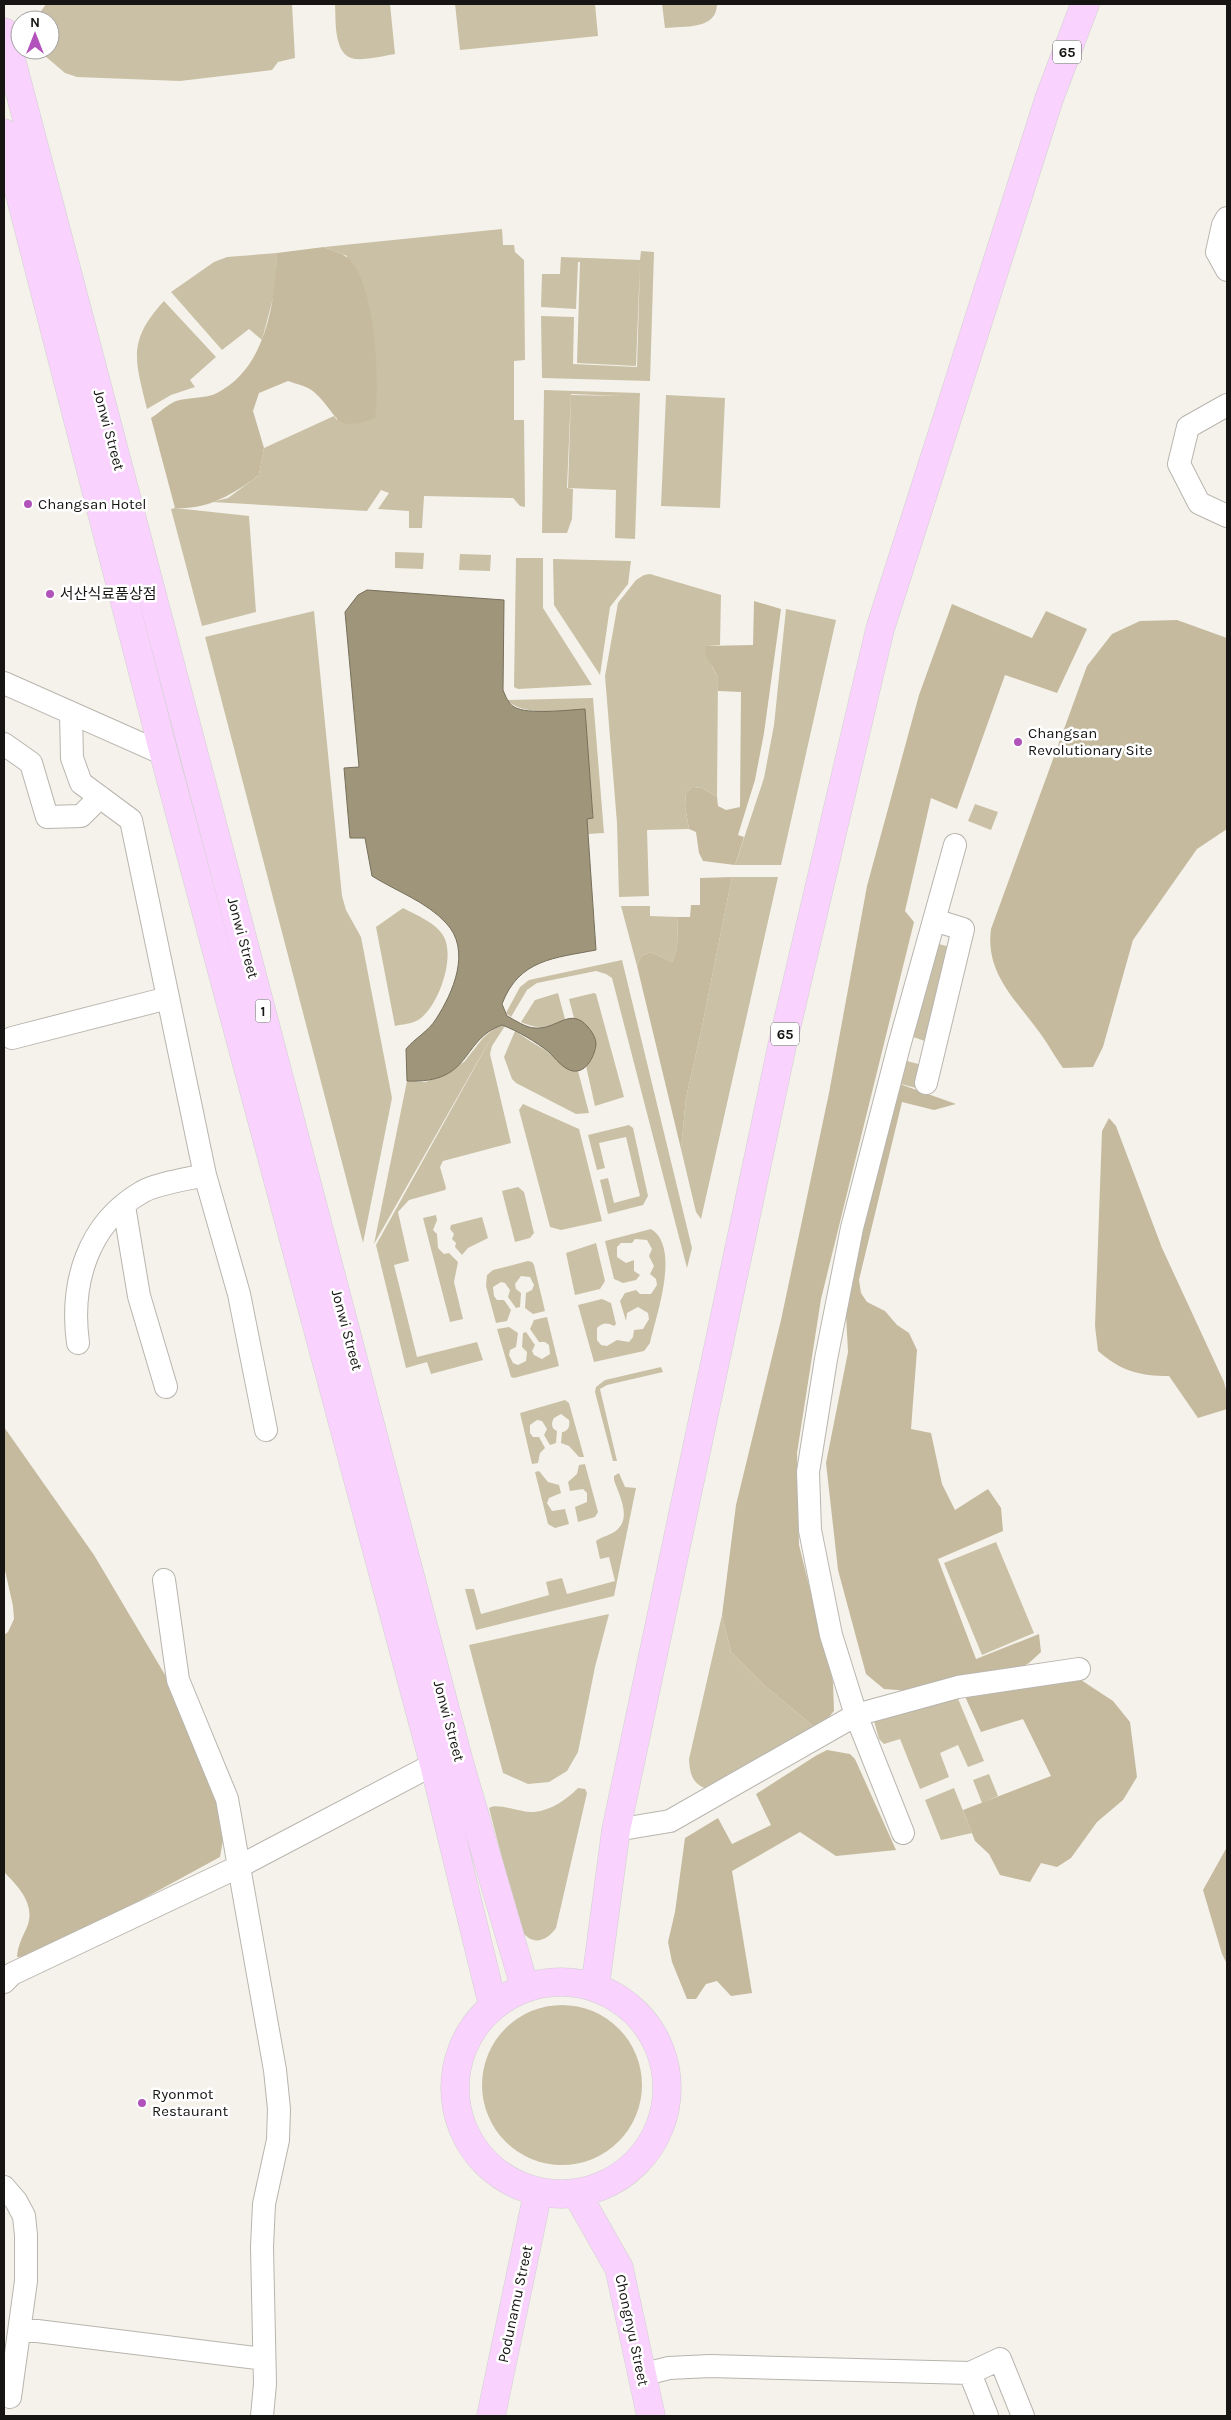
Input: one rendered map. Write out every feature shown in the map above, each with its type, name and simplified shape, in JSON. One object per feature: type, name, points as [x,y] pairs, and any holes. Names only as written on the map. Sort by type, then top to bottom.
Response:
[{"type":"main road","name":"65","points":[[595,1987],[616,1830],[782,1046],[880,629],[1049,99],[1085,4]]},
{"type":"main road","name":"Jonwi Street","points":[[4,32],[458,1758],[525,1988]]},
{"type":"main road","name":"Jonwi Street","points":[[4,133],[164,754],[434,1764],[494,2006]]},
{"type":"main road","points":[[560,1982],[595,1987],[626,2004],[651,2030],[665,2062],[668,2098],[659,2132],[639,2161],[611,2182],[577,2194],[538,2192],[522,2189],[496,2173],[474,2150],[459,2121],[454,2090],[458,2058],[472,2029],[494,2006],[525,1988],[560,1982]]},
{"type":"main road","name":"Podunamu Street","points":[[491,2416],[538,2192]]},
{"type":"main road","name":"Chongnyu Street","points":[[577,2194],[619,2268],[651,2416]]},
{"type":"street","points":[[1227,218],[1223,225],[1217,252],[1227,270]]},
{"type":"street","points":[[1227,405],[1188,427],[1179,464],[1199,503],[1227,516]]},
{"type":"street","points":[[4,683],[164,754]]},
{"type":"street","points":[[71,713],[72,758],[80,783],[131,820],[205,1175],[239,1294],[266,1430]]},
{"type":"street","points":[[4,744],[31,763],[47,817],[81,816],[100,797]]},
{"type":"street","points":[[902,1833],[856,1715],[831,1635],[810,1530],[808,1472],[826,1359],[852,1228],[955,845]]},
{"type":"street","points":[[926,1083],[963,929],[934,920]]},
{"type":"street","points":[[12,1038],[168,998]]},
{"type":"street","points":[[78,1344],[75,1318],[84,1258],[112,1215],[143,1191],[205,1175]]},
{"type":"street","points":[[124,1206],[139,1296],[166,1387]]},
{"type":"street","points":[[164,1580],[178,1680],[227,1799],[275,2070],[279,2109],[278,2140],[264,2204],[262,2247],[265,2384],[262,2416]]},
{"type":"street","points":[[616,1830],[670,1821],[856,1715],[958,1687],[1079,1670]]},
{"type":"street","points":[[4,1982],[12,1974],[240,1866],[434,1764]]},
{"type":"street","points":[[4,2187],[16,2201],[24,2216],[26,2281],[21,2329],[10,2397]]},
{"type":"street","points":[[21,2329],[264,2359]]},
{"type":"street","points":[[641,2376],[669,2368],[710,2366],[970,2373],[1000,2359],[1023,2416]]},
{"type":"street","points":[[970,2373],[988,2416]]},
{"type":"shaded area","points":[[46,4],[292,4],[295,58],[278,62],[272,70],[180,81],[77,77],[65,73],[50,60],[60,60],[60,10],[42,10]]},
{"type":"shaded area","points":[[335,4],[390,4],[395,54],[365,59],[355,59],[348,56],[339,44],[337,36]]},
{"type":"shaded area","points":[[455,4],[595,4],[598,36],[460,50]]},
{"type":"shaded area","points":[[662,4],[717,4],[716,12],[706,22],[698,25],[665,28]]},
{"type":"shaded area","points":[[502,229],[503,245],[514,245],[515,252],[524,260],[525,360],[514,361],[514,420],[524,420],[525,507],[520,506],[513,498],[424,496],[422,528],[409,528],[409,511],[378,509],[389,493],[381,490],[367,511],[212,502],[228,498],[259,475],[264,448],[334,416],[337,420],[347,256],[324,247]]},
{"type":"shaded area","points":[[324,247],[348,258],[357,271],[365,289],[374,334],[376,358],[375,418],[351,424],[344,423],[333,415],[322,400],[311,390],[288,381],[259,393],[253,411],[264,448],[259,475],[220,499],[198,506],[175,508],[151,418],[176,401],[212,395],[234,382],[247,368],[265,332],[274,292],[277,253]]},
{"type":"shaded area","points":[[641,251],[654,252],[650,381],[542,378],[541,316],[574,317],[573,364],[637,367],[640,264],[636,366],[577,363],[580,262],[578,262],[576,309],[541,307],[542,274],[560,274],[561,257],[640,260]]},
{"type":"shaded area","points":[[277,253],[276,287],[262,340],[249,329],[222,350],[171,292],[214,262],[227,257]]},
{"type":"shaded area","points":[[164,301],[216,357],[190,380],[195,387],[171,395],[147,409],[139,377],[137,352],[144,328]]},
{"type":"shaded area","points":[[544,390],[640,393],[635,539],[615,538],[616,490],[568,488],[571,395],[623,396],[571,394],[567,488],[573,489],[572,519],[567,533],[542,533]]},
{"type":"shaded area","points":[[666,395],[725,398],[720,508],[661,506]]},
{"type":"shaded area","points":[[171,509],[249,516],[256,612],[202,626]]},
{"type":"shaded area","points":[[395,552],[424,553],[423,569],[395,568]]},
{"type":"shaded area","points":[[460,554],[491,555],[490,571],[459,570]]},
{"type":"shaded area","points":[[516,558],[543,558],[543,608],[592,685],[518,689],[514,687]]},
{"type":"shaded area","points":[[553,559],[631,561],[628,584],[610,607],[600,675],[554,605]]},
{"type":"shaded area","points":[[650,574],[721,595],[720,645],[707,646],[712,667],[718,677],[717,797],[702,788],[692,787],[686,793],[685,806],[689,829],[647,830],[649,896],[619,897],[617,823],[605,676],[618,603],[636,580]]},
{"type":"shaded area","points":[[367,590],[504,600],[503,690],[509,702],[514,707],[529,711],[585,709],[593,818],[587,819],[596,950],[566,955],[528,969],[509,989],[502,1004],[507,1016],[532,1028],[543,1028],[569,1019],[581,1021],[588,1027],[596,1044],[594,1053],[586,1066],[578,1071],[566,1068],[538,1044],[502,1025],[479,1040],[455,1069],[444,1076],[428,1080],[407,1081],[406,1049],[426,1031],[442,1009],[453,984],[459,958],[454,934],[446,923],[421,903],[372,876],[365,838],[350,838],[344,768],[359,767],[345,612],[358,595]]},
{"type":"shaded area","points":[[754,601],[781,609],[764,733],[755,780],[738,835],[744,837],[735,865],[703,861],[699,853],[696,832],[689,829],[685,806],[686,793],[692,787],[702,788],[717,797],[718,806],[726,810],[740,807],[741,692],[718,691],[718,677],[705,654],[706,646],[753,645]]},
{"type":"shaded area","points":[[952,604],[1032,638],[1046,611],[1087,629],[1057,693],[1005,675],[957,809],[931,798],[905,911],[914,922],[821,1299],[797,1453],[799,1545],[833,1682],[834,1711],[818,1730],[765,1686],[731,1652],[722,1615],[736,1505],[781,1320],[829,1093],[867,886],[919,695]]},
{"type":"shaded area","points":[[786,609],[836,620],[781,865],[735,865],[764,778],[774,725]]},
{"type":"shaded area","points":[[314,611],[342,896],[346,910],[361,937],[392,1098],[363,1243],[205,637]]},
{"type":"shaded area","points":[[1177,620],[1227,638],[1227,829],[1197,849],[1133,940],[1103,1047],[1093,1067],[1063,1068],[1040,1033],[1004,985],[993,959],[990,945],[991,929],[1087,666],[1112,634],[1140,621]]},
{"type":"shaded area","points":[[593,698],[604,833],[588,834],[587,818],[593,817],[585,710],[532,711],[522,709],[507,700]]},
{"type":"shaded area","points":[[975,804],[998,812],[991,830],[968,821]]},
{"type":"shaded area","points":[[732,877],[778,877],[701,1219],[696,1212],[681,1149],[686,1098]]},
{"type":"shaded area","points":[[732,877],[686,1098],[681,1149],[637,966],[641,956],[651,952],[672,962],[677,948],[678,917],[690,917],[691,905],[700,905],[700,878]]},
{"type":"shaded area","points":[[621,906],[650,906],[650,916],[678,917],[677,948],[672,962],[651,952],[641,956],[637,966]]},
{"type":"shaded area","points":[[403,908],[426,920],[441,932],[447,946],[448,957],[439,992],[428,1011],[415,1022],[395,1026],[376,927]]},
{"type":"shaded area","points":[[935,943],[954,948],[928,1042],[910,1036]]},
{"type":"shaded area","points":[[622,960],[692,1248],[687,1268],[612,978],[596,971],[537,983],[527,990],[511,1017],[506,1013],[520,987],[529,980]]},
{"type":"shaded area","points":[[558,993],[565,1019],[543,1027],[521,1022],[535,1000]]},
{"type":"shaded area","points":[[596,994],[624,1097],[595,1106],[586,1066],[592,1059],[592,1033],[585,1024],[574,1018],[569,999]]},
{"type":"shaded area","points":[[505,1026],[492,1046],[490,1054],[511,1143],[443,1161],[440,1167],[445,1190],[409,1200],[398,1212],[409,1261],[394,1265],[417,1357],[477,1342],[483,1360],[431,1374],[427,1362],[406,1368],[376,1245],[495,1031],[374,1244],[407,1081],[426,1082],[464,1062],[483,1038],[496,1027]]},
{"type":"shaded area","points":[[515,1031],[549,1053],[568,1069],[578,1071],[589,1113],[576,1114],[516,1083],[512,1079],[504,1057]]},
{"type":"shaded area","points":[[903,1060],[922,1065],[916,1088],[897,1083]]},
{"type":"shaded area","points":[[897,1083],[956,1104],[934,1110],[902,1102],[859,1280],[861,1293],[867,1302],[885,1311],[897,1325],[909,1333],[917,1350],[911,1429],[931,1433],[942,1484],[955,1510],[988,1489],[1001,1508],[1003,1531],[938,1559],[976,1659],[1039,1634],[1041,1652],[1029,1663],[1018,1669],[910,1691],[884,1689],[866,1674],[838,1570],[826,1463],[848,1352],[845,1296]]},
{"type":"shaded area","points":[[523,1104],[579,1129],[602,1221],[561,1230],[550,1227],[519,1110]]},
{"type":"shaded area","points":[[1109,1118],[1116,1126],[1162,1248],[1224,1382],[1227,1394],[1227,1409],[1198,1418],[1169,1376],[1148,1375],[1131,1371],[1106,1358],[1098,1351],[1095,1326],[1102,1131]]},
{"type":"shaded area","points":[[629,1125],[633,1128],[648,1196],[643,1205],[608,1214],[600,1180],[608,1178],[614,1203],[640,1196],[626,1137],[599,1143],[605,1168],[597,1170],[588,1135]]},
{"type":"shaded area","points":[[518,1187],[524,1192],[534,1233],[530,1238],[515,1242],[502,1191]]},
{"type":"shaded area","points":[[436,1215],[437,1220],[433,1230],[437,1234],[438,1248],[444,1254],[449,1253],[458,1262],[454,1282],[463,1319],[450,1322],[423,1218]]},
{"type":"shaded area","points":[[482,1217],[488,1238],[468,1248],[462,1255],[455,1247],[456,1243],[452,1239],[454,1234],[450,1229],[451,1225]]},
{"type":"shaded area","points":[[651,1229],[660,1238],[664,1251],[665,1266],[661,1300],[650,1343],[644,1351],[594,1362],[578,1305],[602,1299],[611,1303],[616,1324],[614,1326],[603,1324],[599,1326],[597,1328],[597,1340],[601,1345],[607,1346],[617,1340],[629,1342],[633,1337],[634,1330],[643,1329],[649,1319],[648,1313],[638,1307],[627,1313],[626,1321],[620,1301],[625,1293],[636,1290],[640,1294],[651,1294],[657,1285],[656,1279],[650,1274],[654,1266],[649,1256],[652,1249],[647,1240],[635,1239],[632,1243],[621,1243],[617,1247],[617,1257],[626,1263],[634,1260],[634,1271],[640,1275],[636,1280],[623,1283],[614,1279],[605,1241]]},
{"type":"shaded area","points":[[596,1243],[605,1281],[600,1289],[575,1295],[566,1253]]},
{"type":"shaded area","points":[[528,1261],[534,1265],[545,1311],[533,1314],[525,1308],[526,1293],[532,1290],[534,1285],[530,1277],[521,1276],[515,1284],[516,1289],[521,1293],[520,1307],[516,1308],[508,1297],[510,1290],[505,1283],[501,1282],[493,1287],[494,1296],[497,1300],[504,1300],[511,1310],[507,1321],[496,1323],[486,1286],[487,1275],[493,1270]]},
{"type":"shaded area","points":[[547,1317],[559,1366],[514,1378],[511,1377],[497,1329],[509,1327],[518,1333],[516,1347],[510,1350],[509,1355],[513,1363],[518,1365],[526,1361],[527,1352],[522,1347],[523,1333],[526,1332],[535,1345],[532,1351],[534,1355],[542,1359],[550,1354],[549,1345],[545,1342],[539,1342],[530,1329],[534,1320]]},
{"type":"shaded area","points":[[661,1367],[663,1372],[607,1385],[600,1389],[617,1461],[613,1461],[595,1392],[596,1387],[605,1380]]},
{"type":"shaded area","points":[[565,1400],[569,1403],[584,1457],[579,1457],[569,1446],[561,1443],[562,1432],[568,1429],[569,1420],[561,1414],[554,1418],[552,1422],[552,1426],[557,1431],[556,1443],[550,1445],[544,1435],[547,1429],[542,1421],[537,1420],[530,1425],[530,1433],[533,1437],[539,1437],[545,1448],[540,1453],[538,1463],[532,1464],[520,1413]]},
{"type":"shaded area","points":[[4,1427],[94,1555],[174,1690],[217,1803],[223,1840],[220,1857],[38,1956],[17,1957],[19,1945],[27,1927],[29,1911],[28,1904],[20,1890],[4,1872],[4,1635],[8,1632],[14,1619],[4,1566]]},
{"type":"shaded area","points":[[585,1464],[598,1512],[595,1517],[578,1522],[575,1507],[587,1502],[587,1493],[583,1489],[570,1491],[568,1482],[577,1474],[579,1465]]},
{"type":"shaded area","points":[[539,1471],[548,1482],[559,1485],[561,1493],[549,1498],[547,1503],[552,1511],[565,1509],[569,1524],[555,1528],[548,1524],[535,1472]]},
{"type":"shaded area","points":[[619,1473],[625,1487],[636,1488],[614,1596],[476,1630],[465,1589],[474,1589],[481,1614],[549,1595],[546,1582],[562,1578],[567,1594],[615,1581],[609,1557],[600,1559],[596,1541],[616,1531],[622,1524],[624,1518],[623,1505],[614,1480],[614,1476]]},
{"type":"shaded area","points":[[996,1542],[1034,1633],[982,1655],[944,1563]]},
{"type":"shaded area","points":[[609,1614],[595,1667],[578,1752],[567,1771],[549,1782],[528,1784],[503,1773],[469,1645]]},
{"type":"shaded area","points":[[722,1615],[731,1652],[765,1686],[818,1730],[710,1790],[696,1782],[690,1770],[689,1759]]},
{"type":"shaded area","points":[[1078,1678],[1113,1701],[1130,1722],[1137,1777],[1123,1800],[1097,1822],[1071,1858],[1057,1867],[1041,1863],[1030,1882],[1000,1875],[989,1854],[975,1841],[963,1810],[1051,1776],[1023,1719],[981,1732],[963,1692]]},
{"type":"shaded area","points":[[956,1694],[984,1761],[968,1767],[958,1745],[940,1753],[949,1777],[920,1789],[900,1739],[884,1744],[879,1739],[873,1717]]},
{"type":"shaded area","points":[[827,1750],[850,1754],[855,1759],[896,1850],[836,1856],[800,1832],[732,1871],[752,1993],[731,1996],[717,1981],[706,1984],[696,1999],[687,1999],[672,1962],[668,1942],[675,1912],[685,1838],[718,1818],[732,1844],[771,1825],[756,1794]]},
{"type":"shaded area","points":[[989,1774],[998,1796],[982,1803],[973,1780]]},
{"type":"shaded area","points":[[578,1788],[585,1789],[587,1793],[556,1928],[542,1940],[532,1940],[520,1928],[489,1808],[498,1806],[529,1812],[541,1811],[558,1804]]},
{"type":"shaded area","points":[[954,1788],[972,1833],[941,1840],[925,1800]]},
{"type":"shaded area","points":[[1227,1847],[1227,1964],[1222,1954],[1203,1890]]},
{"type":"shaded area","points":[[554,2005],[570,2005],[600,2014],[619,2028],[636,2054],[642,2077],[642,2093],[636,2116],[619,2142],[600,2156],[585,2162],[570,2165],[554,2165],[524,2156],[500,2136],[491,2123],[485,2108],[482,2093],[482,2077],[491,2047],[511,2023],[524,2014],[539,2008]]},
{"type":"place","name":"Changsan Hotel","points":[[28,504]]},
{"type":"place","name":"서산식료품상점","points":[[50,594]]},
{"type":"place","name":"Changsan Revolutionary Site","points":[[1018,742]]},
{"type":"place","name":"Ryonmot Restaurant","points":[[142,2103]]}]
